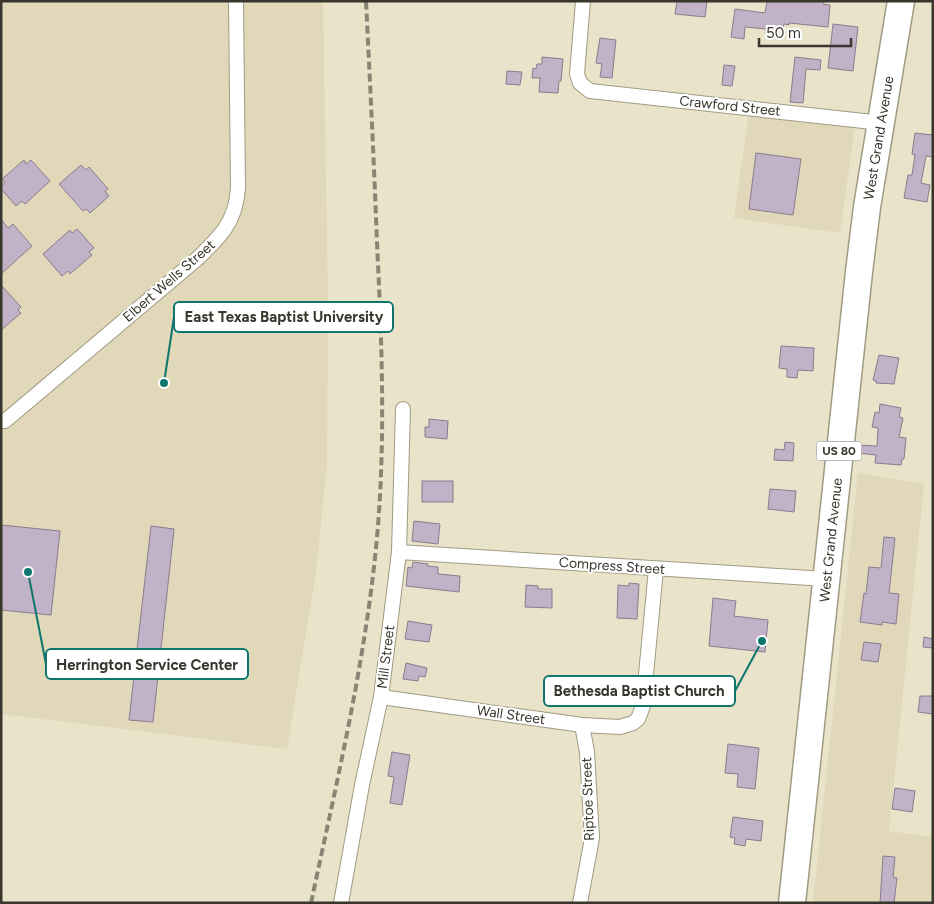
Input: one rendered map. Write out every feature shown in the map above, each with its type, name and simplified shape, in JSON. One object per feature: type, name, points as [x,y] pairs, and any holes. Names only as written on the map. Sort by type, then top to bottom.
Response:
[{"type":"highway","name":"West Grand Avenue","points":[[792,903],[862,244],[901,1]]},
{"type":"street","name":"Elbert Wells Street","points":[[3,421],[197,259],[221,235],[231,221],[237,205],[238,188],[236,1]]},
{"type":"street","name":"Crawford Street","points":[[583,1],[577,74],[580,83],[590,91],[882,123]]},
{"type":"street","name":"Mill Street","points":[[341,903],[362,784],[382,697],[398,552],[403,409]]},
{"type":"street","name":"Compress Street","points":[[398,552],[826,579]]},
{"type":"street","name":"Wall Street","points":[[382,697],[582,725],[626,726],[638,718],[642,706],[656,569]]},
{"type":"street","name":"Riptoe Street","points":[[580,903],[592,838],[587,752],[582,725]]},
{"type":"shaded area","points":[[1,1],[323,1],[328,301],[327,465],[316,573],[287,749],[1,714]]},
{"type":"shaded area","points":[[749,111],[855,126],[840,233],[734,218]]},
{"type":"shaded area","points":[[858,473],[924,484],[889,831],[933,837],[933,903],[813,903]]},
{"type":"building","points":[[677,1],[707,2],[705,17],[675,14]]},
{"type":"building","points":[[767,1],[824,1],[823,4],[830,5],[828,27],[789,23],[789,25],[784,24],[783,27],[778,27],[777,34],[765,33],[766,29],[745,27],[744,39],[731,37],[735,9],[765,13]]},
{"type":"building","points":[[833,24],[858,27],[853,71],[828,68]]},
{"type":"building","points":[[600,38],[616,40],[612,78],[600,77],[602,64],[596,63]]},
{"type":"building","points":[[542,57],[563,59],[558,93],[539,92],[540,78],[532,78],[533,68],[536,69],[537,64],[542,64]]},
{"type":"building","points":[[795,57],[821,60],[820,70],[806,69],[803,103],[790,102]]},
{"type":"building","points":[[724,65],[735,66],[732,86],[722,85]]},
{"type":"building","points":[[507,71],[522,72],[520,85],[506,84]]},
{"type":"building","points":[[915,133],[933,135],[933,157],[926,156],[921,183],[930,185],[927,202],[904,198],[908,175],[912,175],[915,155],[912,154]]},
{"type":"building","points":[[756,153],[801,159],[793,215],[749,209]]},
{"type":"building","points":[[24,160],[26,164],[31,160],[50,181],[25,204],[22,201],[16,206],[1,189],[1,186],[5,183],[2,179]]},
{"type":"building","points":[[81,165],[86,170],[89,167],[108,189],[105,191],[109,196],[90,213],[86,209],[83,211],[59,184]]},
{"type":"building","points":[[1,219],[8,228],[13,224],[32,246],[1,274]]},
{"type":"building","points":[[77,229],[94,248],[89,252],[92,255],[70,274],[68,271],[62,276],[43,254],[70,230],[72,233]]},
{"type":"building","points":[[1,285],[21,307],[18,310],[21,313],[1,330]]},
{"type":"building","points":[[781,346],[814,348],[813,371],[798,370],[797,378],[787,377],[787,369],[779,368]]},
{"type":"building","points":[[879,355],[899,358],[894,384],[876,383],[873,380]]},
{"type":"building","points":[[880,404],[901,408],[899,417],[903,418],[899,437],[906,438],[904,459],[902,459],[901,465],[875,463],[876,455],[857,453],[858,445],[877,446],[878,428],[872,427],[875,412],[879,413]]},
{"type":"building","points":[[429,419],[448,421],[447,439],[425,437],[425,427],[429,427]]},
{"type":"building","points":[[785,442],[794,443],[793,461],[774,460],[775,449],[784,450]]},
{"type":"building","points":[[422,481],[453,481],[453,502],[422,502]]},
{"type":"building","points":[[770,489],[796,491],[794,512],[768,509]]},
{"type":"building","points":[[414,521],[440,524],[438,544],[412,541]]},
{"type":"building","points":[[1,525],[60,531],[51,615],[1,610]]},
{"type":"building","points":[[151,526],[174,529],[153,722],[129,720]]},
{"type":"building","points":[[884,537],[895,538],[889,593],[899,594],[896,624],[882,622],[882,625],[860,622],[869,567],[881,568]]},
{"type":"building","points":[[413,562],[438,567],[438,574],[460,576],[459,592],[406,586],[408,567],[412,568]]},
{"type":"building","points":[[629,583],[639,584],[637,619],[617,618],[618,585],[629,586]]},
{"type":"building","points":[[526,585],[538,586],[538,589],[552,589],[552,608],[525,607]]},
{"type":"building","points":[[713,598],[736,601],[734,616],[768,620],[765,652],[709,646]]},
{"type":"building","points":[[408,621],[432,625],[429,642],[405,639]]},
{"type":"building","points":[[924,637],[933,639],[933,648],[923,647]]},
{"type":"building","points":[[864,642],[881,644],[878,662],[861,660]]},
{"type":"building","points":[[406,663],[427,668],[425,677],[419,676],[418,681],[403,679]]},
{"type":"building","points":[[920,696],[933,696],[933,714],[918,712]]},
{"type":"building","points":[[728,744],[759,748],[755,789],[737,787],[738,774],[725,773]]},
{"type":"building","points":[[392,752],[410,755],[402,805],[390,803],[394,777],[388,776]]},
{"type":"building","points":[[895,788],[915,791],[912,812],[892,809]]},
{"type":"building","points":[[733,817],[763,821],[761,841],[746,839],[745,846],[734,844],[735,838],[730,837]]},
{"type":"building","points":[[883,856],[895,857],[893,877],[897,878],[894,903],[880,903]]},
{"type":"railway","points":[[311,903],[357,682],[371,593],[379,510],[382,358],[366,1]]},
{"type":"place","name":"East Texas Baptist University","points":[[164,383]]},
{"type":"place","name":"Herrington Service Center","points":[[28,572]]},
{"type":"place","name":"Bethesda Baptist Church","points":[[762,641]]}]
